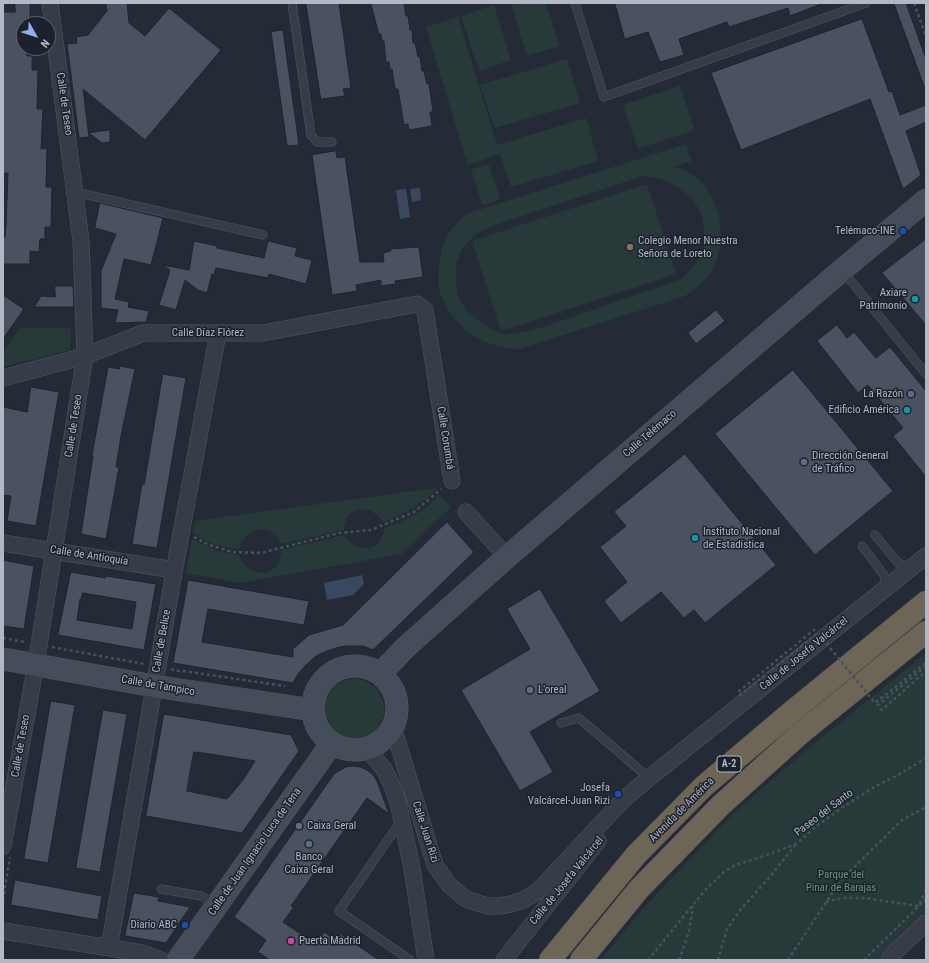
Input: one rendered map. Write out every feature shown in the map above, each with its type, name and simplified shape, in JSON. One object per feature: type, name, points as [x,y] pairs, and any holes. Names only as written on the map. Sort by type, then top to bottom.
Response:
[{"type":"highway","name":"Avenida de América","points":[[550,960],[636,855],[704,786],[926,602]]},
{"type":"highway","name":"A-2","points":[[581,960],[639,889],[721,805],[801,733],[926,632]]},
{"type":"street","name":"Calle de Teseo","points":[[3,846],[36,664],[84,356],[82,241],[50,3]]},
{"type":"street","name":"Calle Telémaco","points":[[380,674],[406,647],[507,557],[926,200]]},
{"type":"street","name":"Calle Díaz Flórez","points":[[3,378],[84,356],[143,333],[263,333],[417,304]]},
{"type":"street","name":"Calle Corumbá","points":[[417,304],[425,310],[452,480]]},
{"type":"street","name":"Calle de Belice","points":[[106,947],[110,937],[174,572],[218,333]]},
{"type":"street","points":[[466,512],[507,557]]},
{"type":"street","name":"Calle de Antioquía","points":[[3,543],[168,569],[174,572]]},
{"type":"street","name":"Calle de Josefa Valcárcel","points":[[538,891],[623,800],[926,556]]},
{"type":"street","name":"Calle de Tampico","points":[[3,659],[154,686],[313,710]]},
{"type":"street","points":[[354,666],[368,668],[380,674],[394,693],[396,704],[396,716],[392,727],[386,736],[379,742],[357,750],[344,749],[332,744],[322,735],[316,723],[313,710],[314,697],[320,685],[329,675],[341,669],[354,666]]},
{"type":"street","name":"Calle Juan Rizi","points":[[392,727],[435,865],[448,885],[466,899],[487,906],[511,904],[523,900],[538,891]]},
{"type":"street","name":"Calle de Juan Ignacio Luca de Tena","points":[[178,960],[332,744]]},
{"type":"street","name":"Calle Juan Rizi","points":[[366,748],[384,769],[398,802],[412,868],[426,960]]},
{"type":"street","name":"Calle de Josefa Valcárcel","points":[[504,960],[611,825],[682,753]]},
{"type":"street","points":[[889,960],[896,951],[926,923]]},
{"type":"street","points":[[3,931],[142,953],[162,960]]},
{"type":"lane","points":[[292,3],[311,135],[317,142],[332,142]]},
{"type":"lane","points":[[576,3],[604,97],[866,3]]},
{"type":"lane","points":[[75,192],[263,235]]},
{"type":"lane","points":[[842,270],[926,374]]},
{"type":"lane","points":[[875,535],[898,563],[910,568]]},
{"type":"lane","points":[[862,546],[884,575],[886,588]]},
{"type":"lane","points":[[561,723],[579,718],[649,778]]},
{"type":"lane","points":[[402,821],[339,911],[410,960]]},
{"type":"lane","points":[[162,889],[201,896],[216,905]]},
{"type":"path","points":[[914,3],[926,36]]},
{"type":"path","points":[[921,22],[926,28]]},
{"type":"path","points":[[190,535],[207,544],[232,552],[261,553],[339,533],[371,530],[414,512],[452,480]]},
{"type":"path","points":[[815,629],[738,692],[740,695],[818,633],[875,703],[926,663]]},
{"type":"path","points":[[926,666],[878,705],[882,710],[926,671]]},
{"type":"path","points":[[183,671],[285,686]]},
{"type":"path","name":"Paseo del Santo","points":[[648,960],[706,889],[735,864],[764,856],[796,844],[818,825],[843,807],[876,786],[900,774],[926,758]]},
{"type":"path","points":[[788,960],[840,881],[902,820],[926,807]]},
{"type":"path","points":[[718,960],[727,929],[741,909],[769,878],[796,844]]},
{"type":"path","points":[[918,906],[926,890]]},
{"type":"path","points":[[825,903],[842,898],[865,898],[918,906]]},
{"type":"path","points":[[864,960],[926,899]]},
{"type":"path","points":[[678,960],[689,932],[693,906]]},
{"type":"green space","points":[[511,3],[546,3],[559,46],[527,56]]},
{"type":"green space","points":[[494,5],[511,60],[479,71],[461,16]]},
{"type":"green space","points":[[458,17],[497,145],[586,118],[598,161],[511,187],[500,154],[468,165],[426,27]]},
{"type":"green space","points":[[567,59],[580,103],[495,128],[480,85]]},
{"type":"green space","points":[[680,86],[695,130],[638,149],[623,105]]},
{"type":"green space","points":[[686,144],[691,161],[673,167],[687,172],[699,180],[708,191],[715,204],[719,219],[721,234],[720,249],[716,263],[707,278],[685,296],[519,349],[508,348],[488,343],[469,333],[454,318],[439,290],[439,266],[443,246],[453,228],[469,213]],"holes":[[[643,176],[667,182],[687,194],[700,212],[703,223],[703,251],[693,267],[680,280],[531,331],[514,334],[504,334],[491,329],[484,325],[466,309],[459,298],[456,283],[456,271],[457,261],[461,251],[471,238],[489,227]]]},
{"type":"green space","points":[[489,165],[500,199],[482,205],[471,169]]},
{"type":"green space","points":[[647,184],[676,274],[501,331],[472,241]]},
{"type":"green space","points":[[20,328],[71,328],[70,350],[3,367],[3,352]]},
{"type":"green space","points":[[437,489],[431,495],[418,505],[405,513],[383,522],[372,511],[365,509],[359,510],[348,516],[345,522],[344,530],[281,544],[272,532],[266,530],[252,532],[242,542],[239,549],[215,544],[193,533],[195,521]]},
{"type":"green space","points":[[439,494],[451,507],[401,554],[240,583],[186,573],[192,539],[217,551],[239,555],[250,569],[264,573],[270,571],[276,566],[280,559],[282,550],[344,535],[355,546],[368,548],[373,546],[382,536],[384,528],[407,519],[421,511]]},
{"type":"green space","name":"Parque del Pinar de Barajas","points":[[926,653],[926,912],[898,936],[878,960],[600,960],[650,901],[732,815],[811,746]]},
{"type":"green space","points":[[348,679],[360,679],[376,687],[382,697],[384,709],[382,721],[376,731],[360,739],[348,739],[332,731],[324,715],[324,703],[332,687]]},
{"type":"water","points":[[420,188],[421,200],[412,202],[410,189]]},
{"type":"water","points":[[406,189],[410,217],[400,219],[396,190]]},
{"type":"water","points":[[362,575],[364,584],[353,595],[327,600],[324,583]]},
{"type":"building","points":[[15,3],[30,3],[30,16],[16,16],[16,56],[32,56],[32,70],[38,70],[37,109],[43,109],[41,149],[47,148],[46,187],[52,187],[51,227],[45,227],[45,239],[40,239],[39,252],[30,251],[30,264],[3,264],[3,237],[5,237],[6,225],[8,173],[3,173],[3,12],[15,12]]},
{"type":"building","points":[[106,3],[127,3],[129,23],[145,36],[169,8],[221,50],[145,140],[83,89],[89,137],[79,138],[67,44],[77,43],[76,37],[88,35],[107,11]]},
{"type":"building","points":[[306,3],[339,3],[351,88],[343,89],[345,96],[321,99]]},
{"type":"building","points":[[371,3],[404,3],[410,30],[412,30],[413,43],[415,43],[418,57],[420,57],[422,71],[424,71],[427,84],[429,84],[433,112],[430,112],[432,126],[409,130],[408,124],[404,125],[398,89],[395,89],[392,69],[390,70],[389,62],[386,62],[384,41],[382,41],[381,34],[379,34]]},
{"type":"building","points":[[615,3],[821,4],[790,16],[788,8],[729,27],[727,22],[679,39],[684,55],[660,62],[648,32],[625,39]]},
{"type":"building","points":[[894,3],[906,3],[926,59],[925,88]]},
{"type":"building","points":[[862,19],[889,92],[892,91],[900,115],[926,105],[926,122],[906,131],[921,175],[903,189],[870,99],[741,150],[711,73]]},
{"type":"building","points":[[283,30],[299,145],[287,146],[271,32]]},
{"type":"building","points":[[110,130],[110,142],[102,143],[89,133]]},
{"type":"building","points":[[336,151],[337,158],[345,157],[360,262],[384,262],[383,253],[391,251],[390,249],[419,247],[423,277],[395,281],[396,284],[381,286],[381,280],[356,285],[357,291],[332,295],[312,155]]},
{"type":"building","points":[[100,203],[163,218],[151,265],[124,259],[115,299],[129,302],[128,307],[149,311],[146,322],[115,323],[118,310],[101,308],[101,271],[116,234],[95,228]]},
{"type":"building","name":"Axiare Patrimonio","points":[[926,239],[926,325],[882,273]]},
{"type":"building","points":[[194,241],[217,246],[217,248],[264,258],[268,241],[297,248],[295,256],[312,260],[306,284],[269,274],[268,278],[216,268],[214,275],[212,274],[207,293],[198,290],[185,280],[176,310],[159,305],[170,270],[163,265],[189,270]]},
{"type":"building","points":[[55,286],[73,286],[74,307],[34,307],[41,296],[55,297]]},
{"type":"building","points":[[3,295],[24,309],[3,339]]},
{"type":"building","points":[[716,310],[725,321],[696,344],[688,333]]},
{"type":"building","name":"Edificio América","points":[[837,325],[847,338],[854,332],[876,358],[890,347],[926,391],[926,477],[893,436],[903,428],[868,385],[858,393],[817,341]]},
{"type":"building","points":[[120,366],[135,369],[121,436],[116,467],[119,467],[106,539],[81,534],[92,455],[108,367],[119,369]]},
{"type":"building","name":"Dirección General de Tráfico","points":[[793,370],[893,491],[815,555],[715,434]]},
{"type":"building","points":[[163,374],[186,378],[157,548],[132,544]]},
{"type":"building","points":[[31,387],[59,392],[36,526],[7,521],[11,496],[3,495],[3,407],[27,412]]},
{"type":"building","name":"Instituto Nacional de Estadística","points":[[685,454],[776,565],[705,623],[694,610],[684,618],[661,592],[621,623],[604,601],[627,582],[600,547],[626,526],[614,512]]},
{"type":"building","points":[[447,522],[474,552],[373,650],[363,646],[347,646],[327,651],[316,656],[306,665],[298,674],[293,683],[173,663],[188,580],[309,601],[304,625],[208,609],[202,642],[293,657],[293,649],[309,635],[343,625]]},
{"type":"building","points":[[3,560],[34,566],[24,629],[3,626]]},
{"type":"building","points":[[71,572],[156,584],[144,650],[58,635]],"holes":[[[83,593],[136,602],[132,629],[77,620],[80,599]]]},
{"type":"building","name":"L'oreal","points":[[540,589],[600,691],[530,732],[553,772],[520,791],[461,690],[530,649],[507,609]]},
{"type":"building","points":[[51,701],[75,705],[48,863],[24,859]]},
{"type":"building","points":[[103,710],[127,714],[100,872],[76,868]]},
{"type":"building","points":[[164,714],[291,735],[299,751],[242,833],[146,816]],"holes":[[[194,752],[255,761],[243,780],[227,799],[187,791]]]},
{"type":"building","points":[[353,766],[367,770],[373,775],[377,781],[389,814],[367,798],[291,906],[294,907],[283,922],[316,944],[324,932],[336,940],[341,934],[379,960],[270,960],[258,952],[266,940],[234,917],[334,774],[346,767]]},
{"type":"building","points":[[15,880],[102,896],[98,920],[11,905]]},
{"type":"building","points":[[134,893],[159,897],[158,901],[190,907],[166,943],[125,936]]},
{"type":"place","name":"Telémaco-INE","points":[[903,231]]},
{"type":"place","name":"Colegio Menor Nuestra Señora de Loreto","points":[[630,247]]},
{"type":"place","name":"Axiare Patrimonio","points":[[915,299]]},
{"type":"place","name":"La Razón","points":[[911,394]]},
{"type":"place","name":"Edificio América","points":[[907,410]]},
{"type":"place","name":"Dirección General de Tráfico","points":[[804,462]]},
{"type":"place","name":"Instituto Nacional de Estadística","points":[[695,538]]},
{"type":"place","name":"L'oreal","points":[[530,690]]},
{"type":"place","name":"Josefa Valcárcel-Juan Rizi","points":[[618,794]]},
{"type":"place","name":"Caixa Geral","points":[[299,826]]},
{"type":"place","name":"Banco Caixa Geral","points":[[309,844]]},
{"type":"place","name":"Diario ABC","points":[[185,925]]},
{"type":"place","name":"Puerta Madrid","points":[[291,941]]}]
